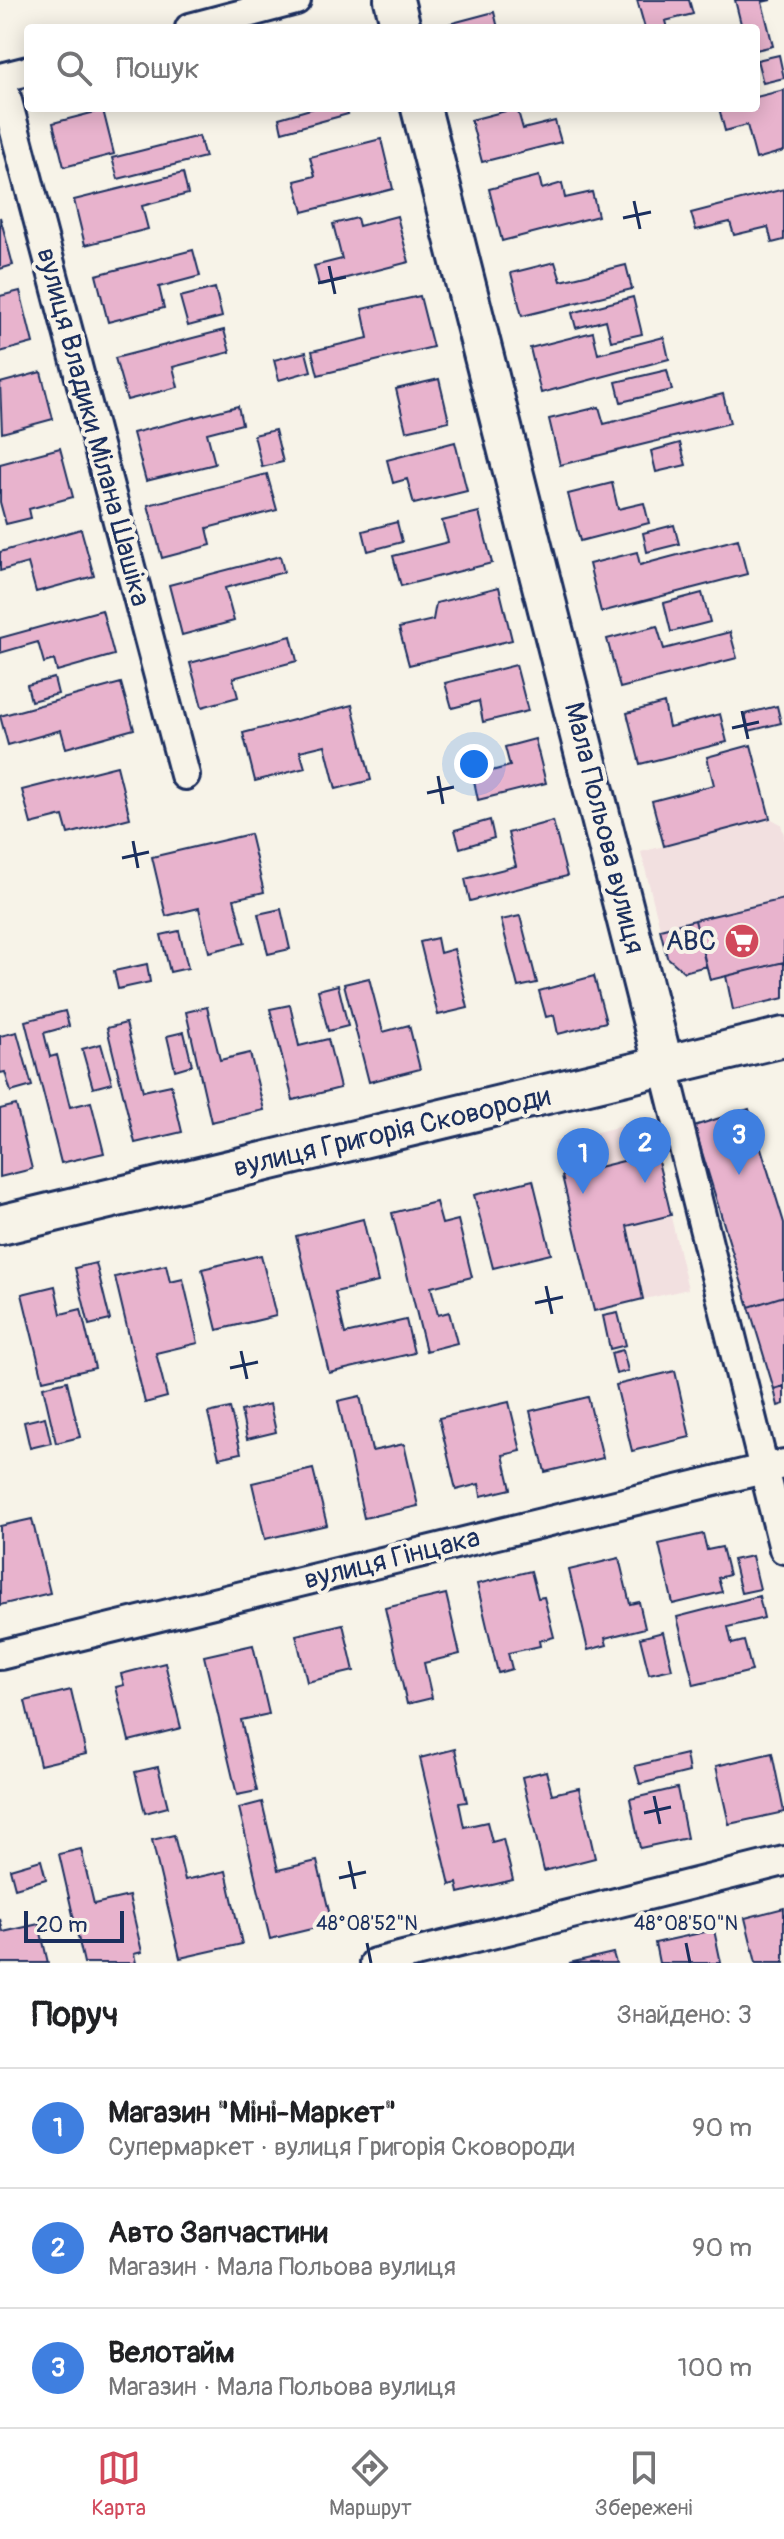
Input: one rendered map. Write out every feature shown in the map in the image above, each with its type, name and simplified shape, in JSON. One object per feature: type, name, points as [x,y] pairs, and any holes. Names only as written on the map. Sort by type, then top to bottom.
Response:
[{"type":"street","points":[[205,24],[296,0]]},
{"type":"street","points":[[394,0],[400,24]]},
{"type":"street","name":"вулиця Владики Мілана Шашіка","points":[[10,76],[185,775]]},
{"type":"street","name":"Мала Польова вулиця","points":[[422,112],[664,1067],[774,1466],[784,1549]]},
{"type":"street","name":"вулиця Григорія Сковороди","points":[[0,1225],[784,1037]]},
{"type":"street","name":"вулиця Гінцака","points":[[0,1655],[774,1466]]},
{"type":"street","points":[[375,1963],[784,1861]]},
{"type":"shaded area","points":[[770,818],[781,824],[784,835],[784,998],[733,1010],[726,977],[710,980],[706,966],[684,972],[667,957],[641,852]]},
{"type":"shaded area","points":[[648,1120],[688,1289],[594,1311],[554,1142]]},
{"type":"building","points":[[637,0],[689,0],[693,14],[665,21],[666,24],[644,24]]},
{"type":"building","points":[[735,0],[771,0],[762,2],[773,46],[760,49],[760,24],[741,24]]},
{"type":"building","points":[[494,12],[497,24],[449,24]]},
{"type":"building","points":[[779,55],[784,78],[763,83],[760,59]]},
{"type":"building","points":[[784,90],[784,151],[756,159],[747,125],[725,131],[720,112],[760,112],[760,96]]},
{"type":"building","points":[[104,112],[114,154],[64,167],[53,123]]},
{"type":"building","points":[[300,112],[348,114],[282,132],[279,118]]},
{"type":"building","points":[[502,112],[518,112],[523,129],[555,121],[561,142],[482,162],[471,120]]},
{"type":"building","points":[[199,136],[205,157],[118,179],[112,158]]},
{"type":"building","points":[[381,139],[393,189],[303,212],[295,181],[315,176],[310,157]]},
{"type":"building","points":[[183,173],[188,194],[142,206],[148,229],[85,245],[74,200]]},
{"type":"building","points":[[539,176],[542,189],[562,183],[565,198],[592,192],[598,216],[502,241],[489,189]]},
{"type":"building","points":[[784,189],[784,240],[772,243],[768,227],[734,235],[730,222],[696,230],[691,213]]},
{"type":"building","points":[[397,216],[409,262],[319,285],[314,266],[342,259],[333,224],[357,218],[359,226]]},
{"type":"building","points":[[0,217],[13,265],[0,269]]},
{"type":"building","points":[[193,250],[200,276],[159,287],[164,308],[108,322],[96,275]]},
{"type":"building","points":[[555,262],[561,281],[626,265],[632,289],[522,316],[511,273]]},
{"type":"building","points":[[215,288],[222,317],[188,326],[180,297]]},
{"type":"building","points":[[20,291],[33,343],[0,352],[0,296]]},
{"type":"building","points":[[420,296],[433,347],[318,375],[312,351],[368,338],[362,309]]},
{"type":"building","points":[[633,297],[642,334],[611,341],[606,320],[576,328],[572,313]]},
{"type":"building","points":[[224,330],[230,352],[173,367],[178,387],[127,400],[115,358]]},
{"type":"building","points":[[593,332],[598,354],[664,337],[669,359],[541,393],[530,348]]},
{"type":"building","points":[[306,352],[311,371],[279,380],[274,360]]},
{"type":"building","points":[[667,370],[672,390],[621,402],[616,382]]},
{"type":"building","points":[[41,372],[53,419],[2,433],[0,383]]},
{"type":"building","points":[[439,379],[449,421],[406,431],[396,389]]},
{"type":"building","points":[[723,394],[730,423],[560,465],[549,419],[599,407],[604,424]]},
{"type":"building","points":[[238,406],[242,424],[207,433],[215,464],[146,481],[133,433]]},
{"type":"building","points":[[275,430],[283,462],[262,467],[254,435]]},
{"type":"building","points":[[455,442],[467,491],[414,504],[407,479],[393,483],[387,460]]},
{"type":"building","points":[[680,443],[686,465],[656,472],[651,451]]},
{"type":"building","points":[[60,448],[73,497],[29,509],[31,518],[6,524],[0,502],[0,464]]},
{"type":"building","points":[[267,474],[277,510],[207,528],[211,545],[162,558],[148,505]]},
{"type":"building","points":[[612,483],[618,509],[644,503],[649,523],[580,541],[568,494]]},
{"type":"building","points":[[479,512],[492,563],[401,586],[393,556],[448,542],[442,521]]},
{"type":"building","points":[[397,522],[402,542],[368,551],[363,531]]},
{"type":"building","points":[[674,525],[679,544],[647,552],[643,533]]},
{"type":"building","points":[[81,529],[94,576],[36,592],[28,563],[0,571],[0,552]]},
{"type":"building","points":[[738,539],[747,574],[601,612],[589,564],[637,552],[640,565]]},
{"type":"building","points":[[280,556],[284,572],[225,588],[234,621],[182,635],[169,585]]},
{"type":"building","points":[[499,587],[512,640],[409,665],[399,628],[433,620],[436,603]]},
{"type":"building","points":[[702,593],[710,622],[671,632],[664,603]]},
{"type":"building","points":[[102,610],[114,655],[57,671],[54,660],[44,663],[38,642],[0,653],[0,638]]},
{"type":"building","points":[[657,626],[664,649],[730,632],[737,658],[620,688],[607,639]]},
{"type":"building","points":[[291,636],[297,661],[233,678],[238,697],[202,707],[190,663]]},
{"type":"building","points":[[516,665],[528,711],[483,722],[479,701],[452,708],[445,683]]},
{"type":"building","points":[[54,678],[58,694],[31,701],[27,685]]},
{"type":"building","points":[[121,683],[134,729],[66,748],[61,730],[8,745],[0,716]]},
{"type":"building","points":[[664,703],[669,727],[720,714],[727,742],[640,764],[627,713]]},
{"type":"building","points":[[352,705],[371,780],[336,789],[325,745],[300,751],[305,768],[255,781],[243,733]]},
{"type":"building","points":[[777,706],[781,723],[749,731],[745,714]]},
{"type":"building","points":[[535,739],[546,783],[478,800],[473,776],[510,766],[505,747]]},
{"type":"building","points":[[751,745],[770,818],[664,846],[652,801],[714,785],[707,757]]},
{"type":"building","points":[[117,766],[130,818],[68,834],[63,816],[31,824],[22,790]]},
{"type":"building","points":[[490,820],[494,838],[460,848],[455,830]]},
{"type":"building","points":[[553,821],[567,876],[470,901],[465,879],[516,866],[508,833]]},
{"type":"building","points":[[250,834],[264,892],[234,899],[245,943],[209,952],[199,908],[166,916],[152,857]]},
{"type":"building","name":"ABC","points":[[784,899],[784,962],[710,980],[695,920]]},
{"type":"building","points":[[281,909],[290,949],[268,954],[258,914]]},
{"type":"building","points":[[520,916],[537,983],[518,987],[501,920]]},
{"type":"building","points":[[695,920],[706,966],[684,972],[667,957],[660,929]]},
{"type":"building","points":[[179,931],[188,968],[170,972],[161,935]]},
{"type":"building","points":[[437,938],[440,953],[454,949],[468,1008],[438,1015],[420,942]]},
{"type":"building","points":[[784,962],[784,998],[733,1010],[726,976]]},
{"type":"building","points":[[147,964],[150,982],[118,989],[114,971]]},
{"type":"building","points":[[594,976],[606,1022],[558,1034],[554,1015],[546,1017],[539,991]]},
{"type":"building","points":[[369,978],[383,1032],[409,1025],[420,1069],[369,1082],[344,984]]},
{"type":"building","points":[[338,985],[348,1026],[328,1031],[318,990]]},
{"type":"building","points":[[290,1005],[299,1046],[328,1039],[340,1088],[293,1100],[270,1009]]},
{"type":"building","points":[[207,1007],[220,1060],[250,1053],[264,1110],[211,1122],[186,1012]]},
{"type":"building","points":[[65,1011],[69,1026],[44,1033],[50,1057],[57,1055],[70,1107],[91,1102],[104,1153],[61,1163],[25,1021]]},
{"type":"building","points":[[126,1023],[143,1091],[171,1085],[182,1132],[135,1143],[107,1028]]},
{"type":"building","points":[[17,1032],[32,1086],[11,1092],[5,1072],[0,1073],[0,1036]]},
{"type":"building","points":[[184,1032],[192,1065],[175,1070],[167,1036]]},
{"type":"building","points":[[101,1044],[112,1083],[93,1088],[82,1049]]},
{"type":"building","points":[[16,1105],[32,1169],[0,1177],[0,1109]]},
{"type":"building","points":[[749,1109],[784,1223],[784,1296],[749,1307],[694,1126]]},
{"type":"building","points":[[656,1153],[671,1215],[627,1226],[643,1299],[594,1311],[562,1176]]},
{"type":"building","points":[[533,1180],[551,1254],[493,1268],[474,1195]]},
{"type":"building","points":[[436,1202],[442,1224],[458,1220],[472,1277],[431,1287],[438,1315],[449,1312],[457,1343],[426,1351],[392,1213]]},
{"type":"building","points":[[363,1219],[378,1282],[335,1292],[345,1334],[406,1320],[414,1353],[329,1373],[296,1236]]},
{"type":"building","points":[[261,1255],[276,1316],[217,1330],[202,1269]]},
{"type":"building","points":[[96,1263],[110,1320],[89,1325],[75,1268]]},
{"type":"building","points":[[166,1265],[170,1282],[183,1279],[198,1343],[156,1353],[167,1397],[145,1403],[115,1277]]},
{"type":"building","points":[[55,1286],[61,1314],[81,1309],[95,1368],[43,1380],[22,1294]]},
{"type":"building","points":[[784,1296],[784,1386],[774,1389],[749,1307]]},
{"type":"building","points":[[618,1313],[626,1345],[610,1349],[603,1316]]},
{"type":"building","points":[[623,1350],[628,1371],[616,1374],[611,1353]]},
{"type":"building","points":[[675,1371],[690,1437],[632,1451],[616,1385]]},
{"type":"building","points":[[67,1381],[80,1437],[56,1443],[43,1387]]},
{"type":"building","points":[[784,1386],[784,1404],[778,1406],[774,1389]]},
{"type":"building","points":[[360,1396],[372,1451],[404,1444],[418,1506],[364,1518],[338,1401]]},
{"type":"building","points":[[588,1397],[603,1458],[545,1472],[530,1411]]},
{"type":"building","points":[[509,1402],[521,1451],[503,1455],[511,1489],[481,1496],[479,1484],[456,1490],[439,1418]]},
{"type":"building","points":[[270,1404],[276,1432],[247,1439],[241,1411]]},
{"type":"building","points":[[230,1408],[241,1453],[219,1458],[208,1413]]},
{"type":"building","points":[[45,1417],[51,1443],[30,1448],[24,1422]]},
{"type":"building","points":[[313,1469],[327,1525],[265,1539],[252,1483]]},
{"type":"building","points":[[32,1519],[50,1593],[0,1605],[0,1526]]},
{"type":"building","points":[[703,1534],[707,1550],[722,1547],[729,1575],[718,1578],[722,1592],[673,1604],[659,1544]]},
{"type":"building","points":[[752,1556],[760,1589],[741,1593],[733,1560]]},
{"type":"building","points":[[619,1558],[630,1604],[639,1602],[645,1628],[605,1638],[607,1645],[588,1650],[569,1570]]},
{"type":"building","points":[[531,1571],[538,1598],[544,1597],[554,1637],[539,1641],[540,1646],[508,1653],[512,1669],[498,1673],[477,1584]]},
{"type":"building","points":[[446,1594],[460,1654],[424,1663],[432,1698],[407,1704],[385,1608]]},
{"type":"building","points":[[759,1596],[764,1618],[728,1627],[732,1644],[744,1641],[752,1671],[694,1685],[677,1617]]},
{"type":"building","points":[[343,1624],[354,1671],[307,1682],[296,1635]]},
{"type":"building","points":[[663,1632],[672,1669],[649,1674],[640,1638]]},
{"type":"building","points":[[253,1645],[269,1714],[241,1720],[257,1791],[237,1795],[204,1656]]},
{"type":"building","points":[[165,1663],[181,1728],[129,1741],[116,1687],[124,1685],[121,1674]]},
{"type":"building","points":[[71,1690],[86,1754],[40,1765],[25,1701]]},
{"type":"building","points":[[455,1749],[467,1802],[459,1803],[464,1827],[487,1822],[492,1842],[503,1839],[513,1880],[459,1893],[457,1883],[450,1885],[420,1758]]},
{"type":"building","points":[[772,1753],[784,1812],[729,1824],[716,1766]]},
{"type":"building","points":[[686,1754],[689,1772],[640,1784],[635,1766]]},
{"type":"building","points":[[158,1767],[168,1807],[145,1813],[135,1772]]},
{"type":"building","points":[[546,1771],[552,1794],[579,1788],[595,1858],[544,1871],[522,1777]]},
{"type":"building","points":[[677,1788],[687,1838],[640,1848],[630,1799]]},
{"type":"building","points":[[262,1802],[278,1870],[317,1861],[332,1924],[270,1939],[239,1808]]},
{"type":"building","points":[[174,1835],[185,1880],[226,1871],[242,1944],[180,1958],[152,1840]]},
{"type":"building","points":[[81,1849],[94,1904],[129,1896],[142,1952],[134,1954],[136,1963],[84,1963],[59,1854]]},
{"type":"building","points":[[41,1860],[46,1879],[15,1888],[10,1869]]},
{"type":"building","points":[[784,1908],[784,1963],[756,1963],[745,1918]]},
{"type":"building","points":[[0,1919],[3,1932],[39,1924],[48,1963],[0,1963]]},
{"type":"building","points":[[714,1930],[721,1963],[659,1963],[655,1943]]},
{"type":"building","points":[[613,1953],[616,1963],[569,1963]]},
{"type":"place","name":"ABC","points":[[742,941]]},
{"type":"place","name":"Велотайм","points":[[739,1175]]},
{"type":"place","name":"Авто Запчастини","points":[[645,1183]]},
{"type":"place","name":"Магазин \"Міні-Маркет\"","points":[[583,1194]]}]
